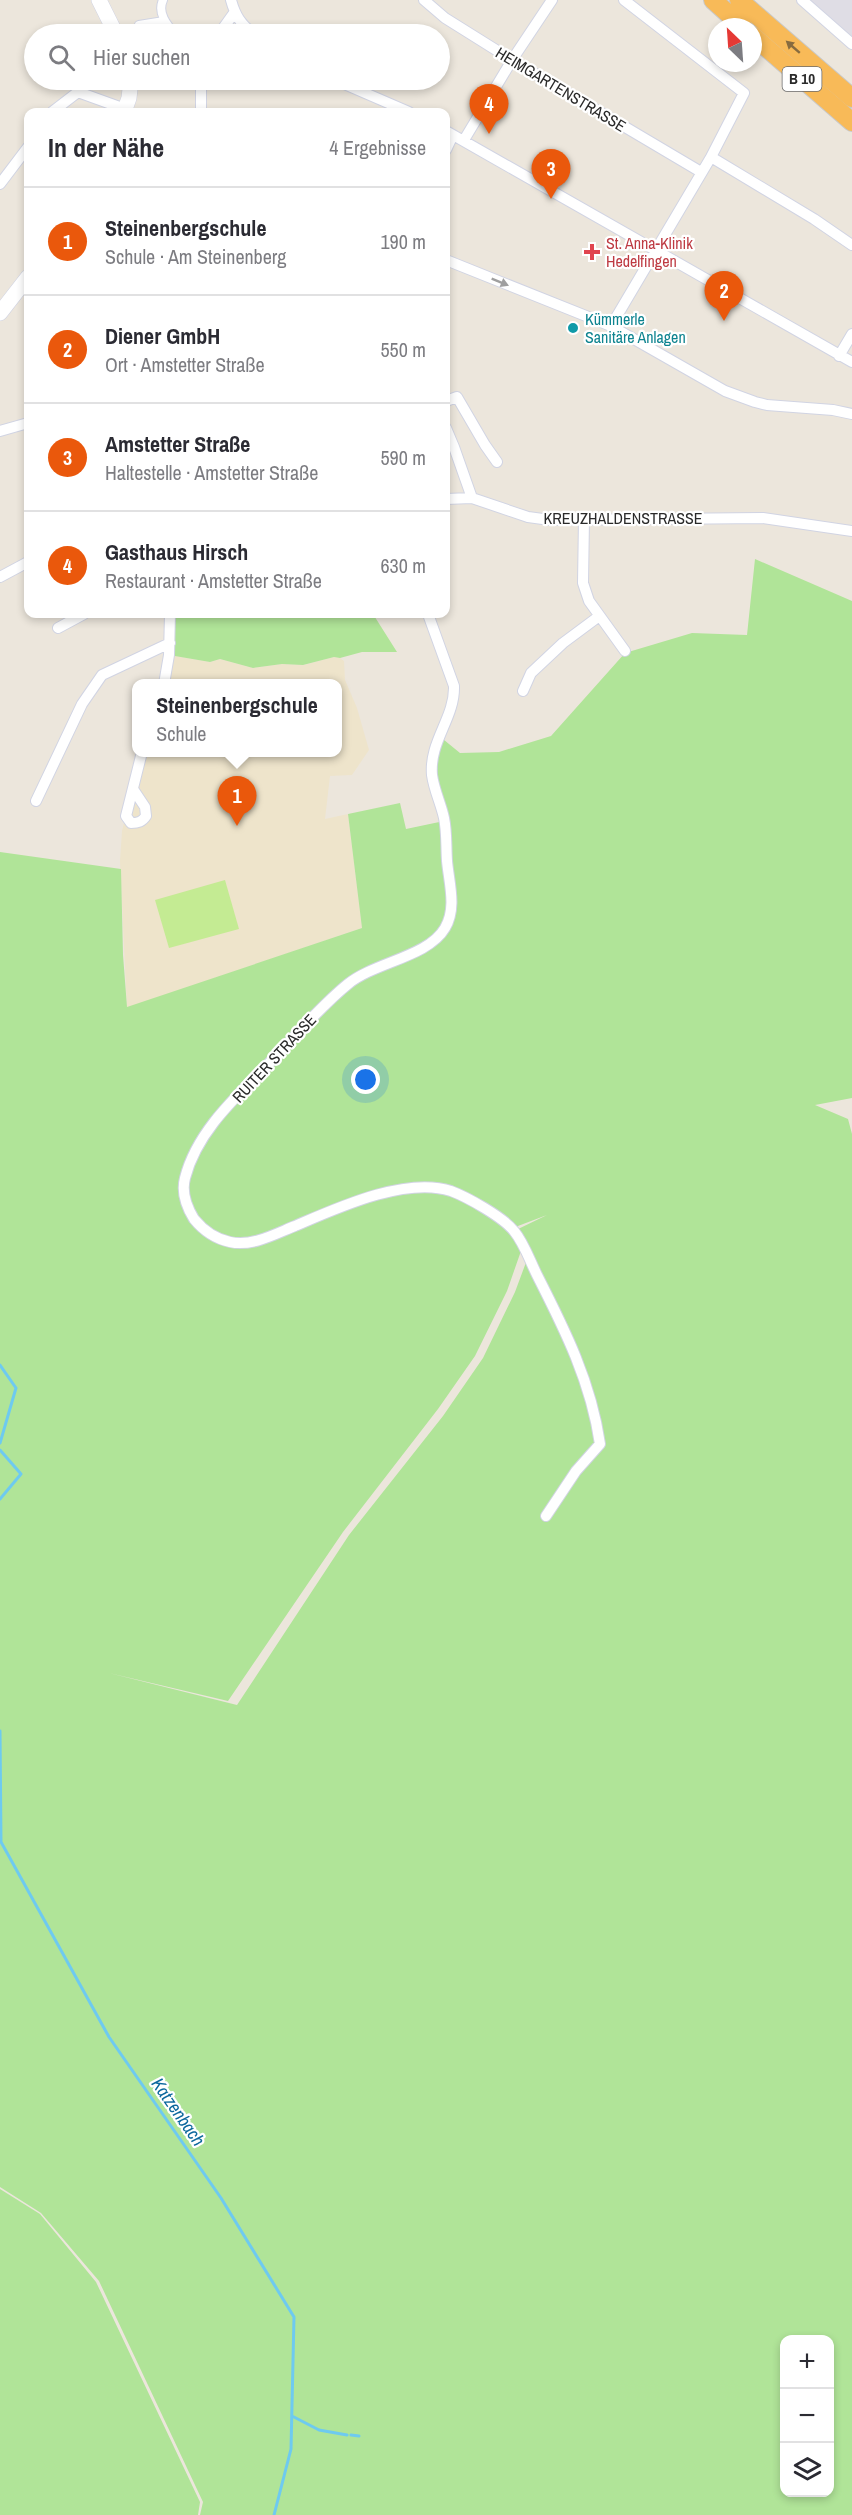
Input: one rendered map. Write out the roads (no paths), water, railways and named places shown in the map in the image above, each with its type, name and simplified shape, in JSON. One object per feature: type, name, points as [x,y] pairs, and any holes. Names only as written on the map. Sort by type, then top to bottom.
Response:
[{"type":"highway","points":[[713,0],[733,18]]},
{"type":"highway","name":"B 10","points":[[739,0],[751,18]]},
{"type":"highway","name":"B 10","points":[[756,0],[760,5],[759,18]]},
{"type":"highway","name":"B 10","points":[[762,32],[852,98]]},
{"type":"highway","name":"B 10","points":[[762,33],[852,122]]},
{"type":"main road","points":[[99,0],[111,24]]},
{"type":"main road","points":[[125,108],[128,90]]},
{"type":"main road","points":[[0,313],[24,282]]},
{"type":"street","points":[[164,0],[161,5],[167,24]]},
{"type":"street","points":[[231,0],[234,14],[242,24]]},
{"type":"street","name":"HEIMGARTENSTRASSE","points":[[424,0],[445,18],[512,60],[701,172]]},
{"type":"street","points":[[552,0],[512,60],[454,135],[852,363]]},
{"type":"street","points":[[611,326],[711,157],[744,93],[624,0]]},
{"type":"street","points":[[802,0],[852,44]]},
{"type":"street","points":[[226,24],[234,14]]},
{"type":"street","points":[[145,24],[164,21]]},
{"type":"street","points":[[201,90],[201,108]]},
{"type":"street","points":[[358,90],[400,108]]},
{"type":"street","points":[[57,108],[78,92],[117,108]]},
{"type":"street","points":[[0,184],[24,152]]},
{"type":"street","points":[[711,157],[814,219],[852,245]]},
{"type":"street","points":[[450,262],[611,326],[725,391],[767,405],[833,410],[852,414]]},
{"type":"street","points":[[839,356],[852,334]]},
{"type":"street","points":[[450,400],[457,397],[485,446],[497,462]]},
{"type":"street","points":[[0,431],[24,424]]},
{"type":"street","points":[[450,438],[472,498],[450,499]]},
{"type":"street","name":"KREUZHALDENSTRASSE","points":[[472,498],[528,518],[763,518],[852,531]]},
{"type":"street","points":[[584,519],[584,583],[589,601],[598,617],[625,651]]},
{"type":"street","points":[[0,578],[24,564]]},
{"type":"street","points":[[523,691],[531,673],[563,643],[598,617]]},
{"type":"street","points":[[58,628],[77,618]]},
{"type":"street","points":[[165,679],[170,643],[170,618]]},
{"type":"street","name":"RUITER STRASSE","points":[[429,618],[453,686],[454,698],[438,735],[432,757],[432,778],[445,821],[451,896],[450,914],[446,927],[439,936],[424,947],[351,981],[317,1012],[220,1114],[196,1152],[185,1178],[184,1193],[187,1208],[198,1224],[213,1236],[232,1243],[263,1240],[337,1208],[378,1195],[432,1187],[456,1193],[514,1231],[577,1357],[596,1416],[600,1443],[576,1471],[546,1516]]},
{"type":"street","points":[[36,801],[82,704],[102,675],[170,643]]},
{"type":"street","points":[[133,789],[141,757]]},
{"type":"waterway","name":"Katzenbach","points":[[0,1365],[16,1388],[0,1443]]},
{"type":"waterway","name":"Katzenbach","points":[[0,1450],[21,1474],[0,1499]]},
{"type":"waterway","name":"Katzenbach","points":[[0,1731],[1,1842],[109,2037],[221,2198],[294,2317],[291,2449],[274,2515]]},
{"type":"waterway","points":[[292,2416],[319,2430],[347,2435]]},
{"type":"waterway","points":[[351,2435],[359,2436]]},
{"type":"place","name":"Gasthaus Hirsch","points":[[489,134]]},
{"type":"place","name":"Amstetter Straße","points":[[551,199]]},
{"type":"place","name":"St. Anna-Klinik Hedelfingen","points":[[592,252]]},
{"type":"place","name":"Diener GmbH","points":[[724,321]]},
{"type":"place","name":"Kümmerle Sanitäre Anlagen","points":[[573,328]]},
{"type":"place","name":"Steinenbergschule","points":[[237,826]]}]
